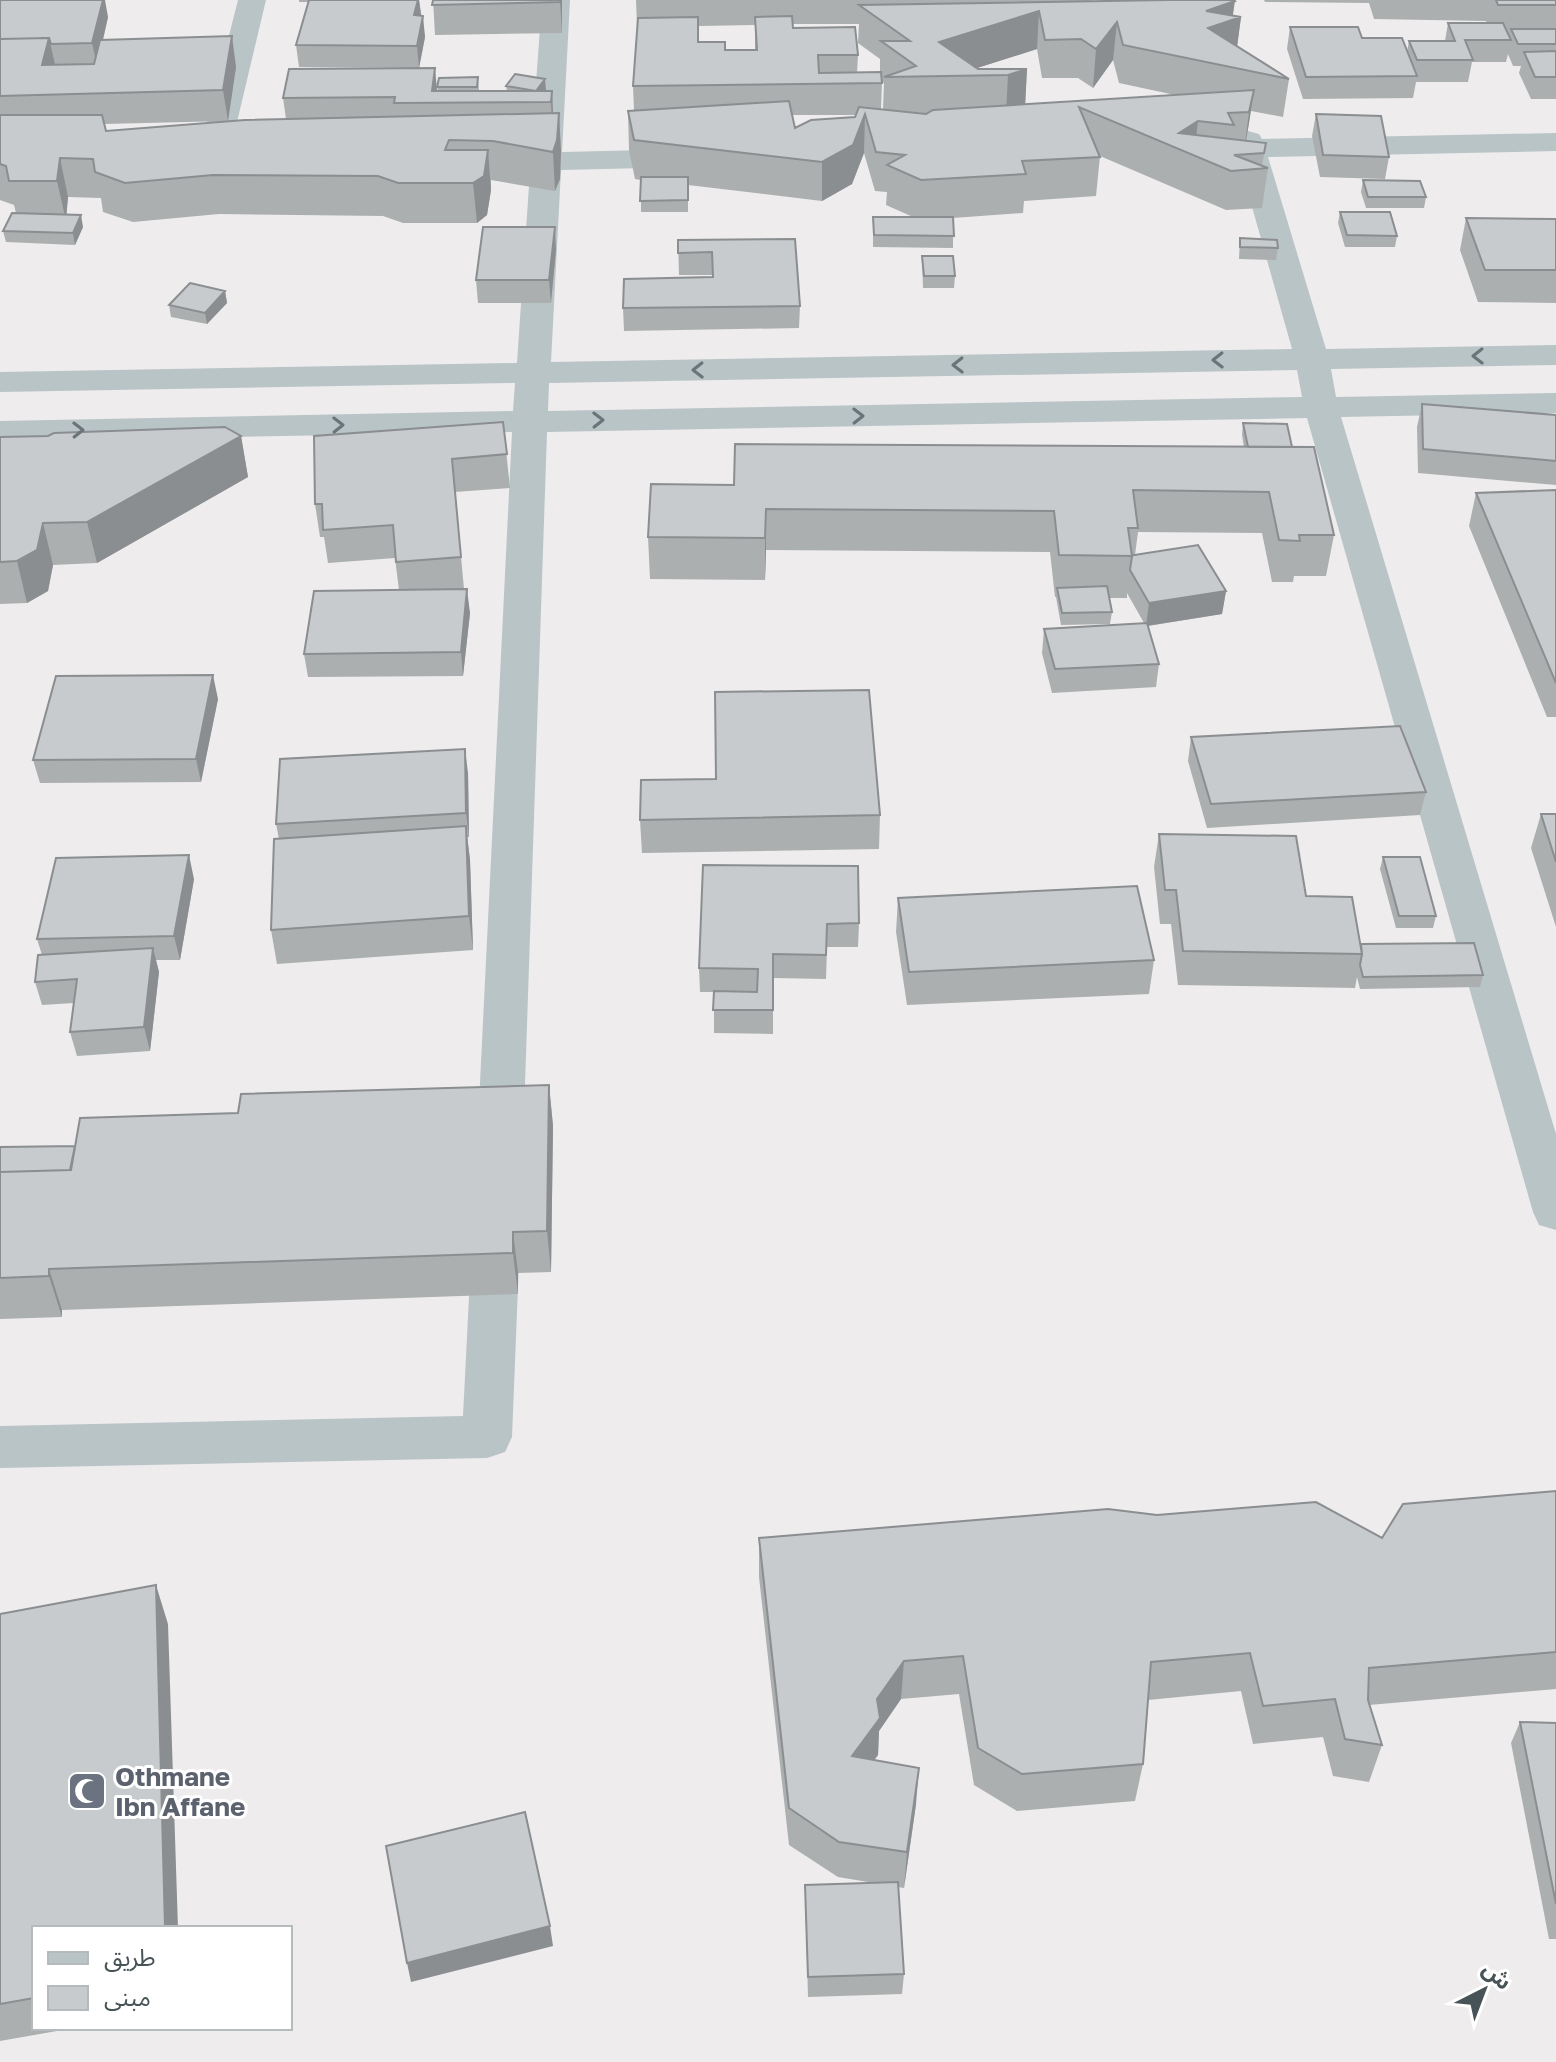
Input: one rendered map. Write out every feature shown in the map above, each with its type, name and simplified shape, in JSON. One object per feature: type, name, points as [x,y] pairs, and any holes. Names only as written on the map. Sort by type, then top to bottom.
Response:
[{"type":"street","points":[[214,152],[252,0]]},
{"type":"street","points":[[0,1447],[487,1437],[530,422],[556,0]]},
{"type":"street","points":[[1239,113],[1312,359],[1321,407],[1556,1212]]},
{"type":"street","points":[[1170,149],[1556,142]]},
{"type":"street","points":[[486,162],[723,158]]},
{"type":"street","points":[[0,382],[1556,355]]},
{"type":"street","points":[[0,431],[1556,403]]},
{"type":"building","points":[[0,0],[103,0],[92,43],[51,44],[49,38],[0,39]]},
{"type":"building","points":[[309,0],[418,0],[414,15],[423,16],[417,46],[296,45]]},
{"type":"building","points":[[433,0],[560,0],[560,2],[432,5]]},
{"type":"building","points":[[1234,0],[1206,11],[1241,17],[1208,28],[1289,79],[1123,45],[1117,22],[1096,49],[1081,39],[1045,40],[1039,11],[939,42],[978,69],[1027,69],[1008,75],[884,77],[916,66],[881,41],[910,41],[859,5]]},
{"type":"building","points":[[1496,0],[1556,0],[1556,5],[1498,5]]},
{"type":"building","points":[[792,16],[793,28],[855,27],[858,55],[818,55],[819,73],[881,72],[882,83],[633,86],[638,18],[698,17],[698,42],[725,42],[725,50],[757,50],[755,17]]},
{"type":"building","points":[[1448,23],[1503,23],[1511,40],[1465,40],[1473,60],[1417,60],[1409,41],[1455,41]]},
{"type":"building","points":[[1290,27],[1358,27],[1362,38],[1402,38],[1417,76],[1306,77]]},
{"type":"building","points":[[1511,29],[1556,29],[1556,44],[1518,44]]},
{"type":"building","points":[[232,36],[223,90],[0,96],[0,39],[49,38],[42,65],[94,64],[100,40]]},
{"type":"building","points":[[1556,51],[1556,77],[1535,77],[1524,52]]},
{"type":"building","points":[[435,68],[432,91],[552,91],[551,102],[394,103],[395,97],[283,98],[289,69]]},
{"type":"building","points":[[515,74],[545,79],[536,91],[506,86]]},
{"type":"building","points":[[478,77],[477,87],[437,87],[439,78]]},
{"type":"building","points":[[1254,90],[1249,112],[1228,113],[1234,125],[1198,121],[1179,133],[1266,143],[1264,153],[1234,155],[1268,168],[1231,171],[1079,107],[1100,157],[1022,161],[1026,174],[921,180],[887,165],[905,155],[876,152],[865,114],[853,145],[822,162],[634,140],[628,111],[789,101],[795,128],[811,120],[855,117],[859,107],[926,114],[933,110]]},
{"type":"building","points":[[559,113],[553,152],[493,141],[449,140],[445,150],[488,150],[484,176],[473,183],[398,183],[378,176],[213,175],[125,183],[95,172],[93,159],[60,158],[57,181],[9,181],[6,166],[0,164],[0,115],[102,115],[106,131],[245,120]]},
{"type":"building","points":[[1316,114],[1381,116],[1389,157],[1323,155]]},
{"type":"building","points":[[641,177],[688,177],[688,200],[640,201]]},
{"type":"building","points":[[1363,180],[1420,181],[1426,197],[1368,197]]},
{"type":"building","points":[[1340,212],[1390,212],[1397,236],[1347,235]]},
{"type":"building","points":[[12,213],[81,215],[73,233],[3,231]]},
{"type":"building","points":[[873,217],[953,217],[954,236],[874,235]]},
{"type":"building","points":[[1466,218],[1556,219],[1556,270],[1485,270]]},
{"type":"building","points":[[483,227],[555,227],[549,280],[476,280]]},
{"type":"building","points":[[1240,238],[1277,240],[1278,248],[1240,247]]},
{"type":"building","points":[[795,239],[800,306],[623,308],[624,279],[713,277],[712,252],[678,253],[678,240]]},
{"type":"building","points":[[922,256],[953,256],[955,276],[924,276]]},
{"type":"building","points":[[190,283],[225,291],[205,313],[169,305]]},
{"type":"building","points":[[1422,404],[1556,415],[1556,461],[1423,449]]},
{"type":"building","points":[[503,422],[507,454],[452,459],[461,557],[396,562],[393,525],[323,530],[322,504],[315,504],[314,436]]},
{"type":"building","points":[[1243,423],[1287,424],[1292,447],[1248,447]]},
{"type":"building","points":[[225,427],[241,436],[87,522],[43,523],[37,550],[17,561],[0,562],[0,437]]},
{"type":"building","points":[[735,444],[1314,447],[1334,535],[1299,535],[1300,541],[1279,540],[1269,492],[1133,490],[1138,528],[1128,528],[1132,556],[1059,555],[1054,511],[766,509],[765,538],[648,537],[651,484],[734,485]]},
{"type":"building","points":[[1556,490],[1556,683],[1476,493]]},
{"type":"building","points":[[1198,545],[1226,591],[1149,603],[1130,570],[1132,556],[1128,556]]},
{"type":"building","points":[[1107,586],[1112,612],[1062,613],[1057,588]]},
{"type":"building","points":[[467,589],[461,652],[304,654],[314,591]]},
{"type":"building","points":[[1147,623],[1159,664],[1055,669],[1044,629]]},
{"type":"building","points":[[213,675],[196,759],[33,760],[56,676]]},
{"type":"building","points":[[869,690],[880,815],[640,820],[641,780],[716,779],[715,692]]},
{"type":"building","points":[[1400,726],[1426,792],[1211,804],[1191,737]]},
{"type":"building","points":[[465,749],[466,813],[276,824],[280,759]]},
{"type":"building","points":[[1541,814],[1556,814],[1556,862]]},
{"type":"building","points":[[466,826],[469,916],[271,930],[274,839]]},
{"type":"building","points":[[1159,834],[1296,836],[1306,896],[1352,897],[1362,954],[1183,951],[1176,890],[1165,890]]},
{"type":"building","points":[[189,855],[174,936],[37,939],[56,858]]},
{"type":"building","points":[[1383,857],[1420,857],[1436,916],[1399,916]]},
{"type":"building","points":[[703,865],[858,866],[859,923],[827,924],[826,955],[773,954],[773,1010],[713,1010],[714,991],[757,992],[758,969],[699,968]]},
{"type":"building","points":[[1137,886],[1154,960],[909,972],[898,898]]},
{"type":"building","points":[[1474,943],[1483,975],[1363,977],[1360,965],[1361,944]]},
{"type":"building","points":[[153,948],[144,1027],[70,1032],[77,979],[35,982],[38,955]]},
{"type":"building","points":[[549,1085],[547,1231],[513,1232],[513,1253],[49,1269],[49,1276],[0,1278],[0,1172],[71,1170],[80,1118],[238,1113],[241,1094]]},
{"type":"building","points":[[75,1146],[70,1170],[0,1172],[0,1147]]},
{"type":"building","points":[[1556,1491],[1556,1652],[1369,1668],[1368,1700],[1382,1745],[1345,1739],[1335,1699],[1263,1706],[1250,1653],[1151,1662],[1143,1764],[1022,1774],[978,1748],[963,1656],[904,1661],[877,1699],[880,1718],[852,1756],[919,1768],[907,1852],[839,1842],[789,1808],[759,1538],[1108,1509],[1157,1515],[1316,1502],[1382,1538],[1403,1504]]},
{"type":"building","name":"Othmane Ibn Affane","points":[[156,1585],[165,1926],[32,1926],[32,1998],[0,2004],[0,1614]]},
{"type":"building","points":[[1520,1722],[1556,1723],[1556,1904]]},
{"type":"building","points":[[525,1812],[550,1926],[407,1963],[386,1846]]},
{"type":"building","points":[[898,1882],[904,1974],[808,1977],[805,1885]]},
{"type":"place","name":"Othmane Ibn Affane","points":[[87,1791]]}]
